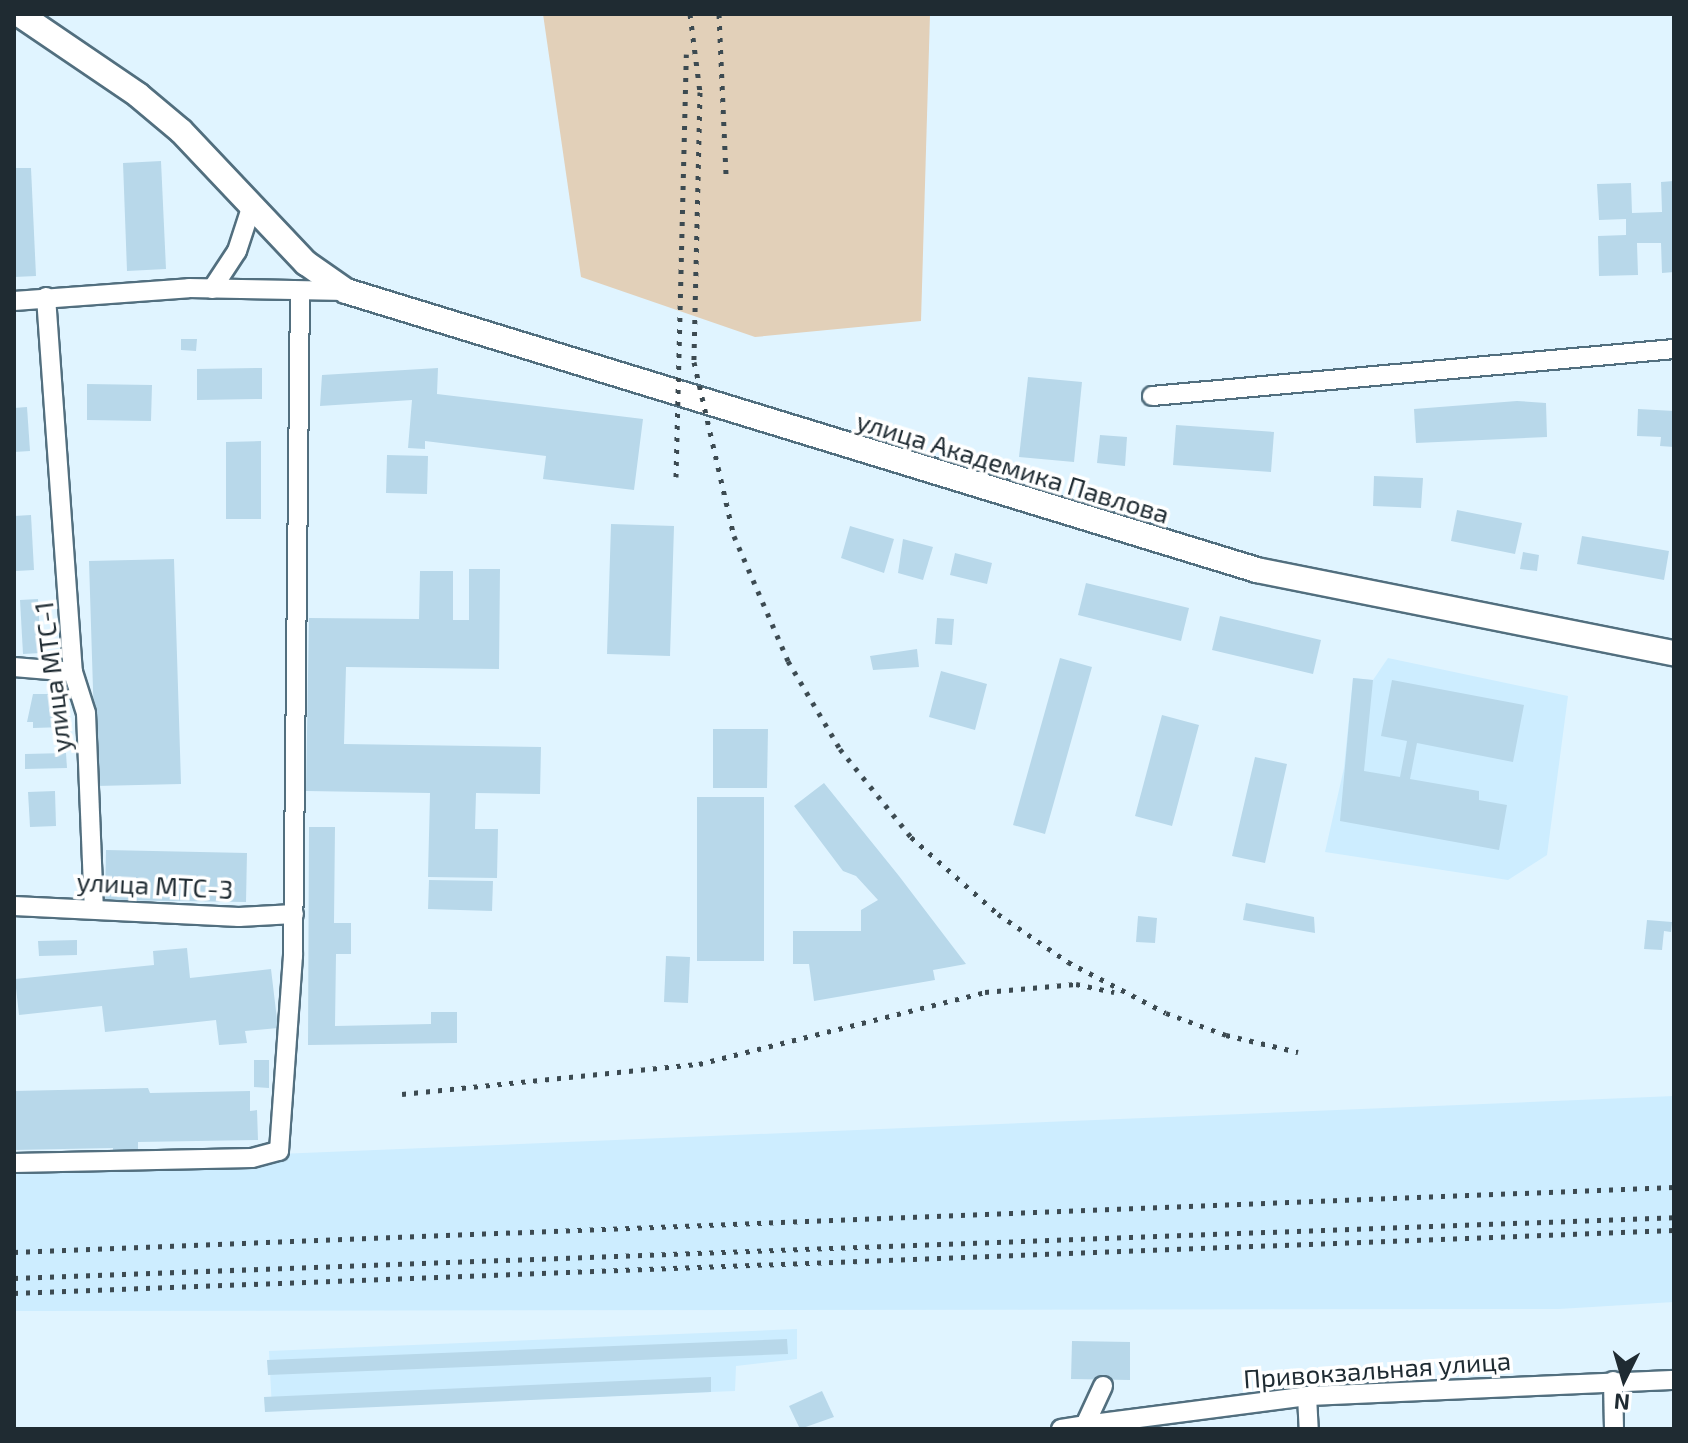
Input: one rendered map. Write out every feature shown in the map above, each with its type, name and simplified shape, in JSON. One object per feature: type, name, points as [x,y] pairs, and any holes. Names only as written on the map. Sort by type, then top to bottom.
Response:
[{"type":"street","name":"улица Академика Павлова","points":[[19,14],[138,95],[252,205],[306,263],[346,291],[1257,570],[1674,653]]},
{"type":"street","points":[[212,289],[237,251],[252,205]]},
{"type":"street","points":[[14,301],[212,289],[346,291]]},
{"type":"street","points":[[14,1163],[252,1158],[279,1151],[294,914],[300,291]]},
{"type":"street","name":"улица МТС-1","points":[[46,297],[73,672],[86,713],[94,908]]},
{"type":"street","points":[[1152,396],[1674,349]]},
{"type":"street","points":[[14,667],[73,672]]},
{"type":"street","name":"улица МТС-3","points":[[14,906],[239,917],[294,914]]},
{"type":"street","name":"Привокзальная улица","points":[[1061,1429],[1307,1396],[1674,1380]]},
{"type":"street","points":[[1613,1381],[1614,1429]]},
{"type":"street","points":[[1085,1425],[1103,1386]]},
{"type":"street","points":[[1307,1396],[1309,1429]]},
{"type":"shaded area","points":[[543,14],[930,14],[921,321],[755,337],[581,277]]},
{"type":"shaded area","points":[[1388,658],[1568,696],[1547,855],[1508,880],[1325,852],[1344,768],[1353,678],[1373,680]]},
{"type":"shaded area","points":[[1674,1096],[1674,1302],[1559,1309],[14,1311],[14,1165]]},
{"type":"shaded area","points":[[797,1329],[797,1359],[736,1366],[735,1391],[272,1410],[269,1351]]},
{"type":"building","points":[[161,161],[166,269],[127,271],[123,163]]},
{"type":"building","points":[[14,168],[31,168],[36,276],[14,277]]},
{"type":"building","points":[[1674,181],[1674,272],[1662,273],[1661,243],[1637,243],[1638,275],[1599,276],[1598,236],[1626,235],[1626,219],[1599,220],[1597,184],[1631,183],[1632,213],[1662,212],[1661,182]]},
{"type":"building","points":[[181,339],[197,339],[196,351],[181,350]]},
{"type":"building","points":[[262,368],[262,399],[197,400],[197,369]]},
{"type":"building","points":[[438,368],[437,394],[643,419],[634,490],[543,479],[546,456],[425,441],[425,449],[408,448],[412,400],[320,406],[322,375]]},
{"type":"building","points":[[1028,377],[1082,382],[1074,462],[1019,457]]},
{"type":"building","points":[[87,384],[152,385],[151,421],[87,420]]},
{"type":"building","points":[[1517,401],[1546,403],[1547,437],[1416,443],[1414,409]]},
{"type":"building","points":[[27,407],[30,451],[14,452],[14,408]]},
{"type":"building","points":[[1638,409],[1674,411],[1674,447],[1660,446],[1661,437],[1637,436]]},
{"type":"building","points":[[1176,425],[1274,432],[1271,472],[1173,465]]},
{"type":"building","points":[[1100,435],[1127,437],[1125,466],[1097,463]]},
{"type":"building","points":[[261,441],[261,519],[226,519],[226,442]]},
{"type":"building","points":[[387,455],[428,456],[427,494],[386,493]]},
{"type":"building","points":[[1374,476],[1423,478],[1421,508],[1373,506]]},
{"type":"building","points":[[1457,510],[1522,523],[1515,554],[1451,541]]},
{"type":"building","points":[[31,515],[34,570],[16,571],[14,516]]},
{"type":"building","points":[[611,524],[674,526],[670,656],[607,654]]},
{"type":"building","points":[[850,526],[894,539],[884,573],[841,558]]},
{"type":"building","points":[[1582,536],[1669,551],[1664,580],[1577,564]]},
{"type":"building","points":[[903,539],[933,547],[923,580],[898,573]]},
{"type":"building","points":[[1523,552],[1539,555],[1537,571],[1520,569]]},
{"type":"building","points":[[955,553],[992,563],[987,584],[950,575]]},
{"type":"building","points":[[174,559],[181,784],[96,786],[89,561]]},
{"type":"building","points":[[469,569],[500,569],[499,669],[346,667],[344,744],[541,747],[540,794],[476,793],[475,829],[498,829],[497,878],[428,877],[430,793],[306,791],[309,618],[419,619],[420,571],[453,571],[453,620],[469,620]]},
{"type":"building","points":[[1086,583],[1189,608],[1181,641],[1078,615]]},
{"type":"building","points":[[38,599],[41,653],[23,654],[20,600]]},
{"type":"building","points":[[1220,616],[1321,640],[1313,674],[1212,650]]},
{"type":"building","points":[[937,618],[954,619],[952,645],[935,644]]},
{"type":"building","points":[[917,649],[919,667],[873,670],[870,656]]},
{"type":"building","points":[[1060,658],[1092,667],[1045,834],[1013,825]]},
{"type":"building","points":[[941,671],[987,684],[975,730],[929,717]]},
{"type":"building","points":[[1353,678],[1373,680],[1364,771],[1400,777],[1407,741],[1381,736],[1392,680],[1524,705],[1513,762],[1417,743],[1410,779],[1479,791],[1479,800],[1507,805],[1499,850],[1340,821]]},
{"type":"building","points":[[33,694],[65,694],[65,727],[33,728],[33,722],[27,722]]},
{"type":"building","points":[[1162,715],[1199,725],[1172,826],[1135,816]]},
{"type":"building","points":[[713,729],[768,729],[767,788],[713,788]]},
{"type":"building","points":[[66,753],[67,768],[25,769],[25,754]]},
{"type":"building","points":[[1255,757],[1287,764],[1265,863],[1232,856]]},
{"type":"building","points":[[824,783],[966,964],[933,970],[935,980],[814,1001],[809,964],[793,964],[793,931],[861,931],[861,910],[878,900],[856,876],[843,871],[794,806]]},
{"type":"building","points":[[55,791],[56,826],[30,827],[28,792]]},
{"type":"building","points":[[697,797],[764,797],[764,961],[697,961]]},
{"type":"building","points":[[309,827],[335,827],[334,923],[351,923],[351,954],[336,954],[335,1026],[431,1024],[431,1012],[457,1012],[457,1043],[308,1045]]},
{"type":"building","points":[[106,850],[247,853],[246,902],[105,900]]},
{"type":"building","points":[[429,880],[493,881],[492,911],[428,909]]},
{"type":"building","points":[[1246,903],[1314,917],[1315,933],[1243,920]]},
{"type":"building","points":[[1138,916],[1157,918],[1155,943],[1136,942]]},
{"type":"building","points":[[1647,920],[1672,922],[1671,932],[1664,931],[1662,950],[1644,949]]},
{"type":"building","points":[[77,940],[77,955],[39,956],[38,941]]},
{"type":"building","points":[[187,948],[190,978],[271,969],[278,1028],[245,1031],[247,1043],[219,1045],[216,1020],[105,1032],[102,1006],[19,1015],[15,979],[154,965],[153,951]]},
{"type":"building","points":[[666,956],[690,957],[688,1003],[664,1002]]},
{"type":"building","points":[[254,1060],[269,1060],[269,1088],[254,1087]]},
{"type":"building","points":[[148,1088],[150,1093],[250,1091],[250,1111],[257,1110],[258,1140],[138,1142],[138,1152],[113,1153],[113,1148],[14,1150],[14,1091]]},
{"type":"building","points":[[787,1339],[788,1354],[268,1375],[267,1360]]},
{"type":"building","points":[[1072,1341],[1130,1342],[1130,1380],[1071,1379]]},
{"type":"building","points":[[711,1377],[711,1392],[265,1412],[264,1397]]},
{"type":"building","points":[[822,1391],[834,1417],[800,1429],[789,1406]]},
{"type":"railway","points":[[690,14],[700,92],[694,362],[734,536],[788,661],[840,749],[911,837],[998,914],[1068,962],[1166,1013],[1226,1035],[1298,1052]]},
{"type":"railway","points":[[719,14],[726,177]]},
{"type":"railway","points":[[676,477],[686,54]]},
{"type":"railway","points":[[402,1094],[699,1064],[985,992],[1076,984],[1114,992]]},
{"type":"railway","points":[[14,1252],[1674,1187]]},
{"type":"railway","points":[[14,1278],[1674,1217]]},
{"type":"railway","points":[[14,1293],[1674,1230]]}]
